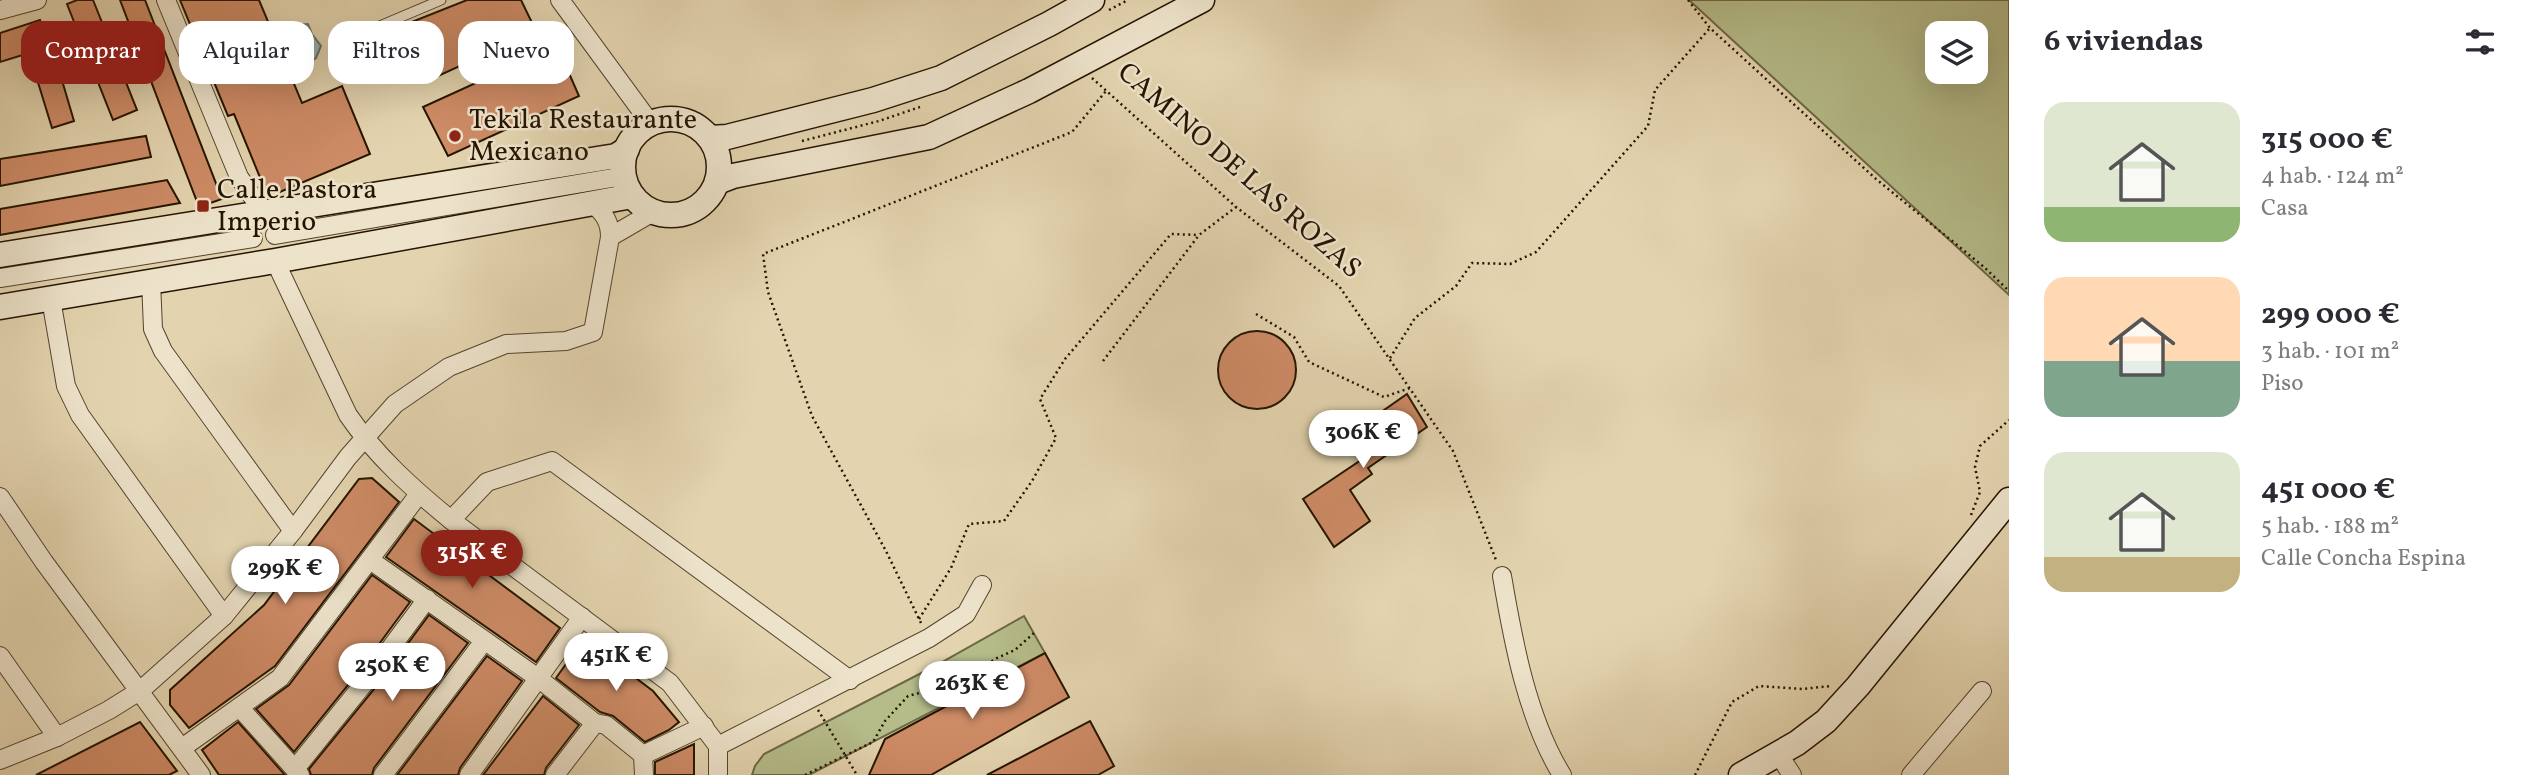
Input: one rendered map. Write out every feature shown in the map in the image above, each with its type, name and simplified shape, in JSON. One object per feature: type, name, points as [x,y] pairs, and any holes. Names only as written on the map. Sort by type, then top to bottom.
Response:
[{"type":"street","points":[[0,10],[37,0]]},
{"type":"street","points":[[166,0],[239,177],[262,213],[272,223],[277,244],[275,261],[348,415],[364,438],[419,494],[451,520],[670,683],[718,746],[718,775]]},
{"type":"street","points":[[560,0],[651,124]]},
{"type":"street","points":[[710,138],[873,100],[941,78],[1092,0]]},
{"type":"street","points":[[717,182],[733,176],[929,137],[1029,92],[1202,0]]},
{"type":"street","points":[[667,119],[683,121],[698,127],[710,138],[719,159],[717,182],[710,197],[698,207],[684,214],[668,216],[653,212],[628,186],[623,162],[627,149],[641,129],[667,119]]},
{"type":"street","points":[[0,255],[616,156],[627,149]]},
{"type":"street","points":[[275,235],[628,186]]},
{"type":"street","points":[[0,307],[594,205],[628,186]]},
{"type":"street","points":[[0,760],[57,737],[141,690],[224,616],[364,438],[395,404],[449,367],[506,344],[566,341],[593,332],[610,237],[604,214],[594,205]]},
{"type":"street","points":[[610,237],[653,212]]},
{"type":"street","points":[[262,213],[250,226],[253,239],[258,251],[275,261]]},
{"type":"street","points":[[0,278],[253,239]]},
{"type":"street","points":[[151,281],[153,329],[163,351],[293,531]]},
{"type":"street","points":[[51,299],[66,386],[80,415],[224,616]]},
{"type":"street","points":[[451,520],[487,482],[552,461],[850,680]]},
{"type":"street","points":[[182,748],[281,678],[419,494]]},
{"type":"street","points":[[0,497],[44,562],[141,690],[197,774]]},
{"type":"street","points":[[1741,775],[1785,765],[1858,686],[2009,500]]},
{"type":"street","points":[[370,560],[538,678],[595,723],[606,725],[643,755],[644,775]]},
{"type":"street","points":[[1502,576],[1513,645],[1548,752],[1562,775]]},
{"type":"street","points":[[718,746],[929,638],[966,614],[982,585]]},
{"type":"street","points":[[240,708],[297,772],[427,599]]},
{"type":"street","points":[[469,775],[582,617]]},
{"type":"street","points":[[383,775],[484,641]]},
{"type":"street","points":[[0,656],[57,737]]},
{"type":"street","points":[[1911,775],[1982,691]]},
{"type":"street","points":[[555,775],[595,723]]},
{"type":"street","points":[[643,755],[704,726]]},
{"type":"lane","points":[[392,21],[441,0]]},
{"type":"path","points":[[1688,0],[1710,28],[1876,178],[1984,267],[2009,291]]},
{"type":"path","points":[[1390,359],[1415,318],[1456,286],[1472,262],[1510,264],[1536,252],[1647,126],[1655,90],[1710,28]]},
{"type":"path","name":"CAMINO DE LAS ROZAS","points":[[1078,66],[1236,207],[1339,286],[1453,451],[1502,576]]},
{"type":"path","points":[[929,638],[812,416],[768,292],[763,254],[1072,132],[1106,91]]},
{"type":"path","points":[[1103,361],[1199,235],[1236,207]]},
{"type":"path","points":[[919,619],[951,568],[969,524],[1004,521],[1032,481],[1056,438],[1041,400],[1065,359],[1171,234],[1199,235]]},
{"type":"path","points":[[1256,314],[1294,337],[1309,362],[1384,397],[1410,388]]},
{"type":"path","points":[[1971,515],[1980,492],[1975,467],[1980,446],[2009,420]]},
{"type":"path","points":[[805,775],[873,742],[885,722],[908,696],[964,681],[995,659],[1015,650],[1034,633]]},
{"type":"path","points":[[1695,775],[1732,702],[1759,686],[1802,689],[1831,686],[1839,681]]},
{"type":"path","points":[[811,698],[857,775]]},
{"type":"green space","points":[[1689,0],[2009,0],[2009,295]]},
{"type":"green space","points":[[1024,616],[1045,653],[809,775],[752,775],[764,754],[935,666]]},
{"type":"water","points":[[314,37],[321,46],[314,59]]},
{"type":"building","points":[[77,0],[93,0],[101,21],[74,21],[67,4]]},
{"type":"building","points":[[120,0],[145,0],[153,21],[128,21]]},
{"type":"building","points":[[180,0],[259,0],[268,21],[189,21]]},
{"type":"building","points":[[467,0],[521,0],[531,21],[458,21],[458,67],[444,73],[444,21],[414,21]]},
{"type":"building","points":[[21,26],[21,55],[0,62],[0,33]]},
{"type":"building","points":[[165,52],[222,199],[199,207],[152,84],[165,84]]},
{"type":"building","points":[[39,84],[63,84],[74,121],[52,128]]},
{"type":"building","points":[[99,84],[127,84],[137,110],[113,120]]},
{"type":"building","points":[[215,84],[294,84],[302,103],[342,86],[370,154],[268,197],[234,114],[228,116]]},
{"type":"building","points":[[474,84],[574,84],[579,96],[448,156],[423,107]]},
{"type":"building","points":[[146,136],[151,157],[0,186],[0,159]]},
{"type":"building","points":[[167,180],[180,203],[0,235],[0,209]]},
{"type":"building","points":[[1257,331],[1272,334],[1289,348],[1296,370],[1293,385],[1279,402],[1257,409],[1242,406],[1225,392],[1218,370],[1221,355],[1235,338]]},
{"type":"building","points":[[1407,394],[1427,427],[1368,468],[1372,474],[1350,490],[1370,521],[1334,547],[1303,499],[1361,460],[1355,452],[1357,429]]},
{"type":"building","points":[[372,478],[399,502],[275,666],[189,728],[170,705],[170,690],[264,605],[359,479]]},
{"type":"building","points":[[414,519],[560,628],[536,662],[386,557]]},
{"type":"building","points":[[372,575],[410,602],[357,674],[294,752],[256,709],[289,685]]},
{"type":"building","points":[[429,615],[468,643],[374,768],[372,775],[311,775],[309,769],[375,688]]},
{"type":"building","points":[[584,639],[653,691],[679,722],[645,742],[613,716],[600,712],[556,678]]},
{"type":"building","points":[[1045,653],[1069,697],[931,775],[869,775],[885,739]]},
{"type":"building","points":[[487,656],[522,681],[460,768],[458,775],[397,775]]},
{"type":"building","points":[[543,696],[579,725],[546,768],[544,775],[483,775]]},
{"type":"building","points":[[1090,721],[1114,766],[1098,775],[987,775]]},
{"type":"building","points":[[140,722],[177,771],[169,775],[36,775]]},
{"type":"building","points":[[238,722],[285,775],[219,775],[202,750]]},
{"type":"building","points":[[694,744],[694,775],[655,775],[655,762]]},
{"type":"place","name":"Tekila Restaurante Mexicano","points":[[455,136]]},
{"type":"place","name":"Calle Pastora Imperio","points":[[203,206]]}]
